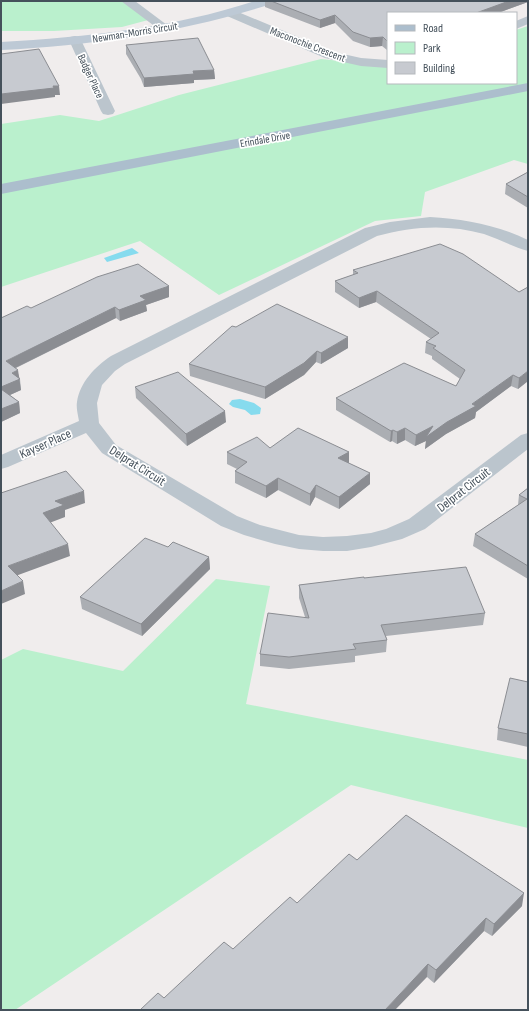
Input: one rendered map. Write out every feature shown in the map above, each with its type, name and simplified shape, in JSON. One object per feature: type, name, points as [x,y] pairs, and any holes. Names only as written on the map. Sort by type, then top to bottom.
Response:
[{"type":"main road","name":"Erindale Drive","points":[[1,189],[305,132],[528,87]]},
{"type":"main road","points":[[475,97],[509,98],[528,101]]},
{"type":"street","points":[[127,1],[165,28]]},
{"type":"street","name":"Newman-Morris Circuit","points":[[1,46],[75,40],[165,28],[231,13],[267,1]]},
{"type":"street","name":"Maconochie Crescent","points":[[231,13],[330,55],[361,62],[387,64]]},
{"type":"street","points":[[517,25],[528,20]]},
{"type":"street","name":"Badger Place","points":[[75,40],[108,111]]},
{"type":"street","points":[[89,424],[87,403],[94,384],[108,367],[118,360],[371,232],[384,227],[412,222],[444,222],[493,231],[528,246]]},
{"type":"street","name":"Delprat Circuit","points":[[89,424],[109,449],[229,521],[249,530],[292,542],[338,545],[381,538],[418,524],[528,439]]},
{"type":"street","name":"Kayser Place","points":[[1,463],[89,424]]},
{"type":"green space","points":[[1,1],[127,1],[152,19],[122,27],[54,31],[1,31]]},
{"type":"green space","points":[[528,26],[528,164],[514,160],[425,192],[421,216],[375,221],[219,295],[140,241],[1,287],[1,124],[60,115],[99,121],[179,95],[321,59],[387,66],[387,84],[517,84],[517,30]]},
{"type":"green space","points":[[216,579],[270,586],[246,704],[528,760],[528,828],[351,785],[15,1010],[1,1010],[1,660],[23,649],[123,671]]},
{"type":"water","points":[[132,248],[139,253],[107,262],[104,258]]},
{"type":"water","points":[[240,399],[254,403],[261,408],[260,414],[251,415],[245,410],[233,407],[229,404],[232,400]]},
{"type":"building","points":[[271,1],[509,1],[479,12],[387,12],[387,41],[383,37],[370,38],[353,32],[335,15],[320,20]]},
{"type":"building","points":[[198,38],[214,70],[193,71],[194,74],[144,78],[126,45]]},
{"type":"building","points":[[39,49],[59,86],[53,86],[54,88],[1,94],[1,54]]},
{"type":"building","points":[[528,172],[528,197],[506,184]]},
{"type":"building","points":[[440,244],[463,254],[519,292],[528,287],[528,371],[519,378],[513,375],[472,404],[476,406],[447,422],[426,437],[433,426],[416,435],[405,428],[397,432],[393,430],[391,431],[336,398],[404,363],[456,386],[465,370],[433,348],[436,346],[426,342],[439,333],[377,291],[359,298],[335,281],[358,273],[353,270]]},
{"type":"building","points":[[138,264],[169,286],[140,296],[146,300],[119,310],[115,307],[6,361],[18,370],[12,373],[20,379],[1,387],[1,318],[27,306],[31,308],[97,277]]},
{"type":"building","points":[[277,304],[348,337],[321,353],[317,351],[304,363],[265,387],[189,364],[232,326],[236,327]]},
{"type":"building","points":[[178,372],[225,411],[186,434],[135,387]]},
{"type":"building","points":[[1,389],[19,402],[1,409]]},
{"type":"building","points":[[298,428],[349,452],[338,458],[370,473],[339,497],[316,485],[310,494],[278,478],[266,486],[235,471],[247,462],[227,452],[257,437],[270,448]]},
{"type":"building","points":[[66,471],[84,491],[55,501],[64,505],[43,513],[68,544],[8,566],[23,581],[1,591],[1,493]]},
{"type":"building","points":[[528,488],[528,566],[475,534],[527,499],[519,495]]},
{"type":"building","points":[[145,538],[168,547],[173,542],[209,557],[141,624],[80,597]]},
{"type":"building","points":[[466,567],[485,613],[381,625],[387,640],[353,644],[356,649],[289,657],[260,654],[268,613],[309,618],[299,585]]},
{"type":"building","points":[[510,678],[528,682],[528,734],[498,728]]},
{"type":"building","points":[[406,815],[524,893],[494,924],[486,918],[436,970],[428,964],[385,1010],[140,1010],[158,993],[164,998],[224,942],[233,949],[290,897],[297,903],[349,854],[357,860]]}]
